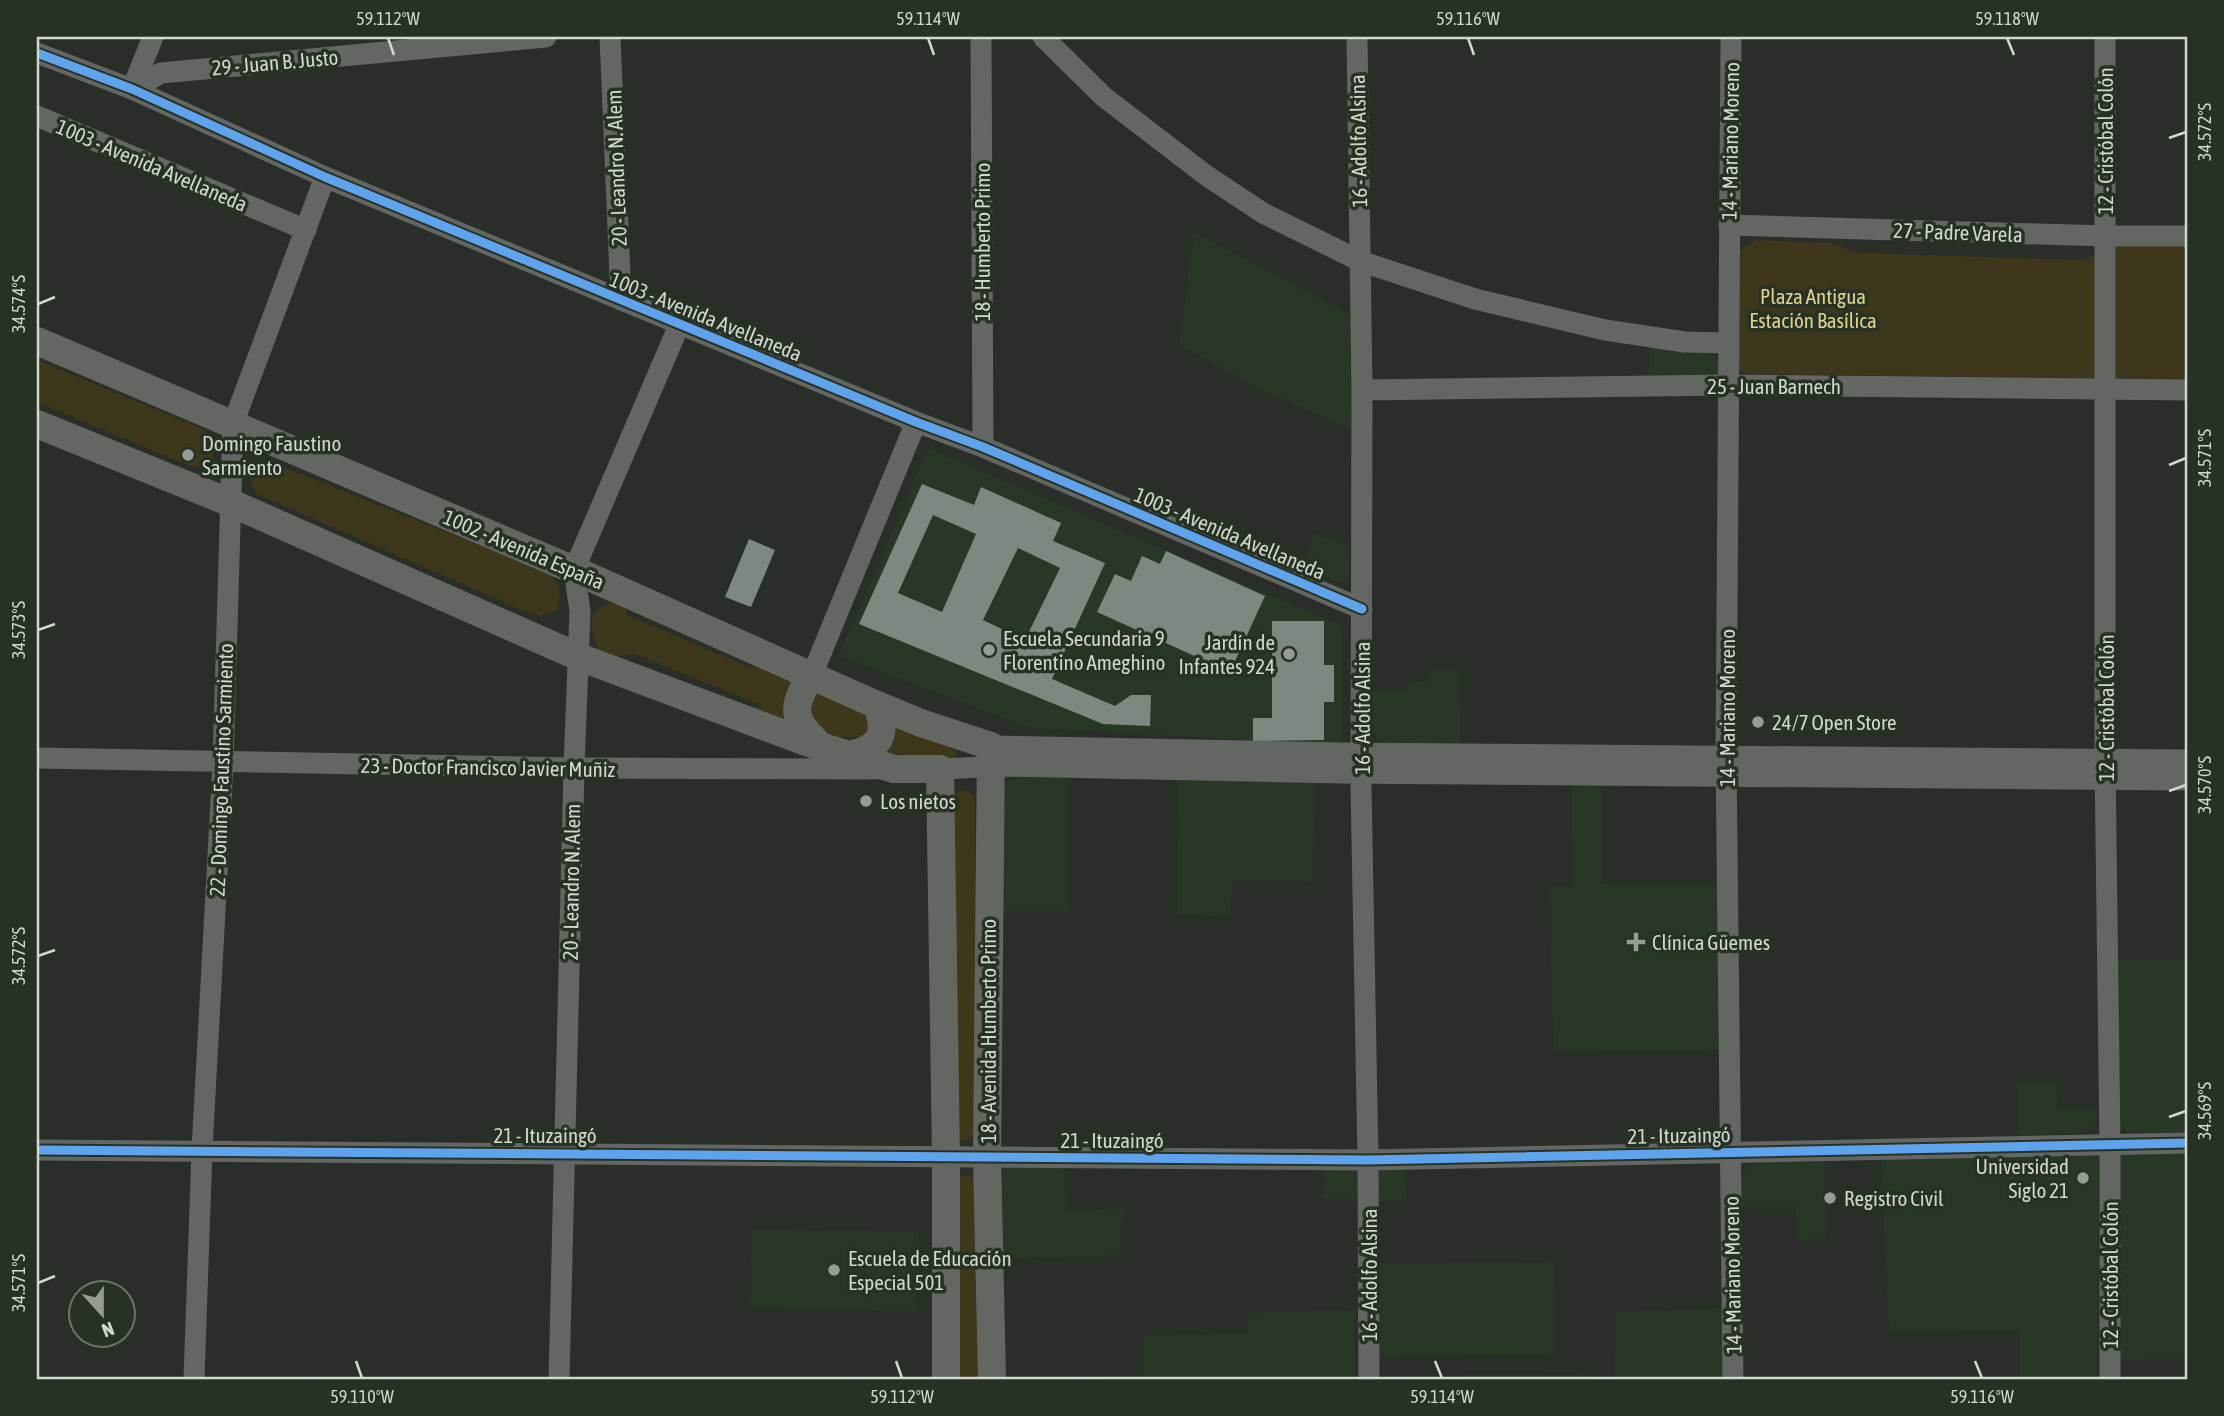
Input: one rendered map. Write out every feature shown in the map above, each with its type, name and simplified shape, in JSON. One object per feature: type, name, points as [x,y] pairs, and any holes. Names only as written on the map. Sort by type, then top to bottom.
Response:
[{"type":"main road","name":"1002 - Avenida España","points":[[37,341],[574,570],[922,723],[991,757]]},
{"type":"main road","points":[[37,424],[231,503],[579,657],[822,747],[894,769]]},
{"type":"main road","points":[[812,675],[799,700],[797,718],[804,730],[822,747]]},
{"type":"main road","points":[[849,755],[867,751],[879,739],[883,722],[877,705]]},
{"type":"main road","name":"18 - Avenida Humberto Primo","points":[[991,757],[987,1157],[992,1379]]},
{"type":"main road","name":"23 - Doctor Francisco Javier Muñiz","points":[[894,769],[940,769]]},
{"type":"main road","name":"18 - Avenida Humberto Primo","points":[[940,769],[946,1156],[946,1379]]},
{"type":"street","points":[[132,89],[153,37]]},
{"type":"street","name":"29 - Juan B. Justo","points":[[132,89],[161,73],[547,37]]},
{"type":"street","name":"20 - Leandro N. Alem","points":[[610,37],[621,300]]},
{"type":"street","name":"18 - Humberto Primo","points":[[981,37],[984,447]]},
{"type":"street","points":[[1043,37],[1104,97],[1207,176],[1263,213],[1360,261],[1475,299],[1605,330],[1685,342],[1727,343]]},
{"type":"street","name":"16 - Adolfo Alsina","points":[[1357,37],[1362,390],[1361,763],[1369,1379]]},
{"type":"street","name":"14 - Mariano Moreno","points":[[1731,37],[1726,767],[1733,1379]]},
{"type":"street","name":"12 - Cristóbal Colón","points":[[2105,37],[2105,769],[2110,1379]]},
{"type":"street","name":"1003 - Avenida Avellaneda","points":[[37,53],[132,89],[325,177],[916,422],[984,447],[1362,609]]},
{"type":"street","name":"1003 - Avenida Avellaneda","points":[[37,116],[306,230]]},
{"type":"street","name":"22 - Domingo Faustino Sarmiento","points":[[194,1379],[202,1150],[223,763],[233,424],[325,177]]},
{"type":"street","name":"27 - Padre Varela","points":[[1728,225],[2187,236]]},
{"type":"street","points":[[574,570],[680,323]]},
{"type":"street","name":"25 - Juan Barnech","points":[[1362,390],[1727,385],[2187,390]]},
{"type":"street","points":[[812,675],[916,422]]},
{"type":"street","name":"20 - Leandro N. Alem","points":[[559,1379],[580,611],[574,570]]},
{"type":"street","points":[[940,769],[991,757],[2105,769],[2187,760]]},
{"type":"street","name":"23 - Doctor Francisco Javier Muñiz","points":[[37,758],[574,768],[894,769]]},
{"type":"street","points":[[2105,769],[2187,780]]},
{"type":"street","name":"21 - Ituzaingó","points":[[37,1150],[1368,1160],[2187,1143]]},
{"type":"shaded area","points":[[1194,232],[1352,315],[1351,429],[1263,391],[1179,345]]},
{"type":"shaded area","points":[[1649,344],[1709,351],[1718,359],[1718,373],[1712,378],[1649,378]]},
{"type":"shaded area","points":[[928,448],[1342,626],[1342,745],[1030,728],[839,656]]},
{"type":"shaded area","points":[[1314,533],[1349,546],[1349,580],[1345,584],[1301,568]]},
{"type":"shaded area","points":[[1427,670],[1461,670],[1460,744],[1388,744],[1377,738],[1371,725],[1371,691],[1408,691],[1409,682],[1427,682]]},
{"type":"shaded area","points":[[1018,777],[1069,778],[1069,911],[1000,911],[1001,789],[1007,781]]},
{"type":"shaded area","points":[[1178,779],[1315,780],[1313,881],[1232,880],[1231,916],[1177,915]]},
{"type":"shaded area","name":"Clínica Güemes","points":[[1572,782],[1602,784],[1602,884],[1722,884],[1724,1050],[1553,1052],[1550,887],[1571,887]]},
{"type":"shaded area","points":[[2114,960],[2187,960],[2187,1132],[2129,1132],[2119,1127]]},
{"type":"shaded area","points":[[2056,1082],[2057,1108],[2096,1108],[2094,1128],[2083,1133],[2018,1135],[2018,1083]]},
{"type":"shaded area","points":[[2187,1149],[2187,1359],[2115,1360],[2117,1156],[2124,1151]]},
{"type":"shaded area","points":[[2094,1151],[2099,1163],[2097,1379],[2020,1379],[2020,1331],[1889,1332],[1881,1157]]},
{"type":"shaded area","points":[[1825,1160],[1826,1239],[1797,1240],[1796,1207],[1741,1207],[1742,1180],[1745,1170],[1753,1164],[1759,1161]]},
{"type":"shaded area","points":[[1065,1162],[1066,1211],[1122,1209],[1121,1255],[1000,1259],[1001,1174],[1005,1168],[1011,1165]]},
{"type":"shaded area","points":[[1323,1166],[1347,1168],[1353,1172],[1358,1180],[1359,1199],[1322,1199]]},
{"type":"shaded area","points":[[1387,1168],[1405,1168],[1407,1200],[1378,1201],[1377,1175]]},
{"type":"shaded area","name":"Escuela de Educación Especial 501","points":[[752,1229],[919,1232],[917,1311],[750,1308]]},
{"type":"shaded area","points":[[1554,1262],[1555,1354],[1376,1357],[1375,1264]]},
{"type":"shaded area","points":[[1727,1308],[1726,1379],[1615,1379],[1616,1312]]},
{"type":"shaded area","points":[[1355,1310],[1355,1379],[1051,1379],[1143,1375],[1143,1336],[1247,1333],[1247,1313]]},
{"type":"shaded area","points":[[1586,1374],[1586,1379],[1463,1379],[1463,1375]]},
{"type":"green space","name":"Plaza Antigua Estación Basílica","points":[[1755,240],[1832,243],[1857,253],[2083,260],[2116,244],[2187,244],[2187,379],[1748,374],[1737,368],[1740,251]]},
{"type":"green space","points":[[37,360],[203,429],[212,441],[213,461],[202,468],[190,466],[37,402]]},
{"type":"green space","points":[[268,461],[551,574],[560,591],[557,610],[541,616],[524,611],[257,494],[250,482],[254,465]]},
{"type":"green space","points":[[615,602],[625,604],[627,615],[751,668],[769,661],[794,674],[793,730],[749,712],[761,705],[635,654],[615,656],[599,650],[591,626],[594,614],[605,605]]},
{"type":"green space","points":[[821,689],[873,710],[870,729],[863,737],[831,737],[812,728],[808,698]]},
{"type":"green space","points":[[893,720],[953,750],[956,753],[955,758],[878,752]]},
{"type":"green space","points":[[961,790],[970,792],[975,797],[979,1126],[977,1134],[965,1141],[957,1140],[948,797]]},
{"type":"green space","points":[[960,1177],[974,1177],[982,1379],[954,1379]]},
{"type":"building","points":[[922,484],[974,505],[981,487],[1061,523],[1053,541],[1105,563],[1052,679],[1115,706],[1131,695],[1151,695],[1150,726],[1103,724],[859,624]],"holes":[[[933,515],[976,534],[942,612],[898,593]],[[1018,548],[1060,568],[1025,640],[983,620]]]},
{"type":"building","points":[[749,539],[775,550],[751,607],[725,597]]},
{"type":"building","points":[[1166,551],[1265,596],[1230,672],[1097,612],[1115,574],[1131,581],[1142,556],[1160,564]]},
{"type":"building","points":[[1272,621],[1324,621],[1324,665],[1334,665],[1334,702],[1324,702],[1324,740],[1253,741],[1253,718],[1272,718]]},
{"type":"cycle path","points":[[37,53],[132,89],[325,177],[916,422],[983,447],[1362,609]]},
{"type":"cycle path","points":[[37,1150],[1368,1160],[2187,1143]]},
{"type":"place","name":"Domingo Faustino Sarmiento","points":[[188,455]]},
{"type":"place","name":"Escuela Secundaria 9 Florentino Ameghino","points":[[989,650]]},
{"type":"place","name":"Jardín de Infantes 924","points":[[1289,654]]},
{"type":"place","name":"24/7 Open Store","points":[[1758,722]]},
{"type":"place","name":"Los nietos","points":[[866,801]]},
{"type":"place","name":"Clínica Güemes","points":[[1636,942]]},
{"type":"place","name":"Universidad Siglo 21","points":[[2083,1178]]},
{"type":"place","name":"Registro Civil","points":[[1830,1198]]},
{"type":"place","name":"Escuela de Educación Especial 501","points":[[834,1270]]}]
